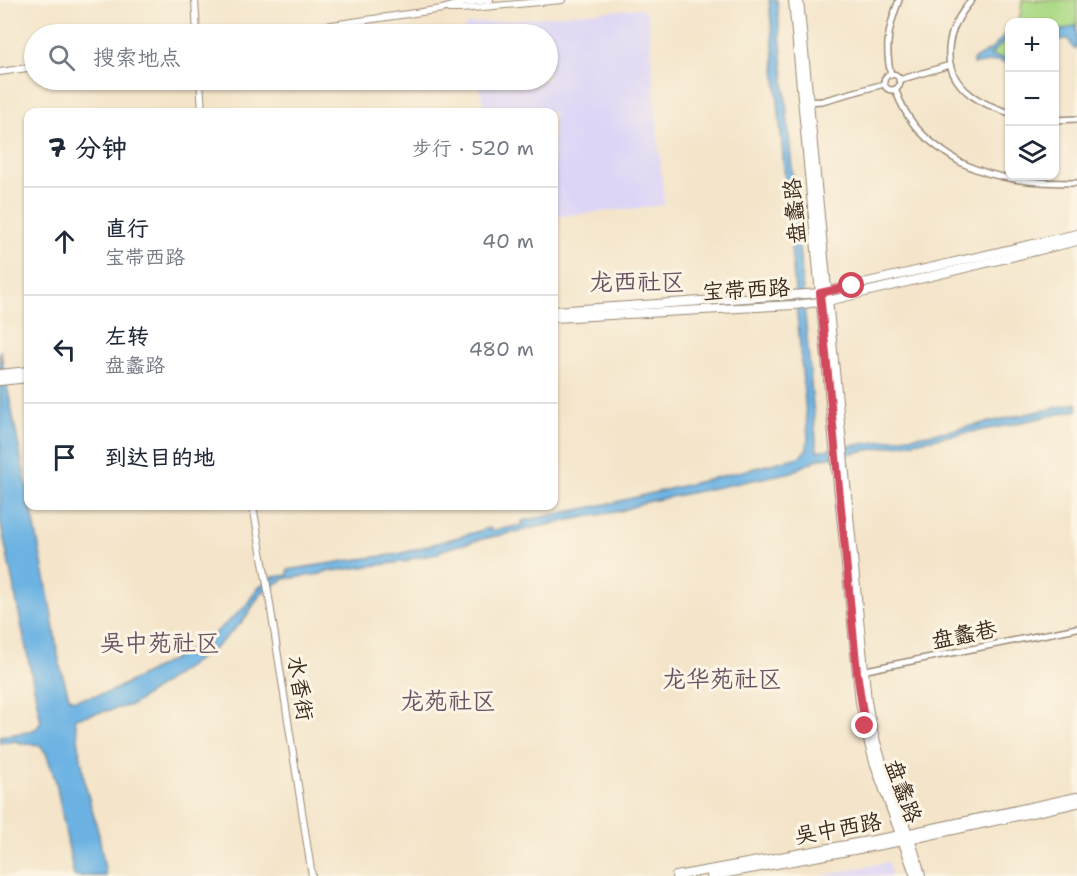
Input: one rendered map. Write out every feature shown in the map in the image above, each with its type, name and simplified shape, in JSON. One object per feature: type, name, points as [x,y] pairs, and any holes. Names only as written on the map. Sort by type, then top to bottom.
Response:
[{"type":"main road","name":"盘蠡路","points":[[792,0],[806,102]]},
{"type":"main road","name":"盘蠡路","points":[[799,0],[824,297],[867,736],[874,762],[921,876]]},
{"type":"main road","name":"宝带西路","points":[[558,318],[807,304],[824,297],[1077,234]]},
{"type":"main road","name":"宝带西路","points":[[558,311],[806,294],[824,297],[854,294],[1077,242]]},
{"type":"main road","points":[[0,381],[6,376],[24,371]]},
{"type":"main road","points":[[6,376],[24,378]]},
{"type":"main road","name":"吴中西路","points":[[676,876],[905,838],[1077,796]]},
{"type":"main road","name":"吴中西路","points":[[711,876],[1077,803]]},
{"type":"main road","name":"盘蠡路","points":[[905,838],[915,876]]},
{"type":"street","points":[[195,0],[196,24]]},
{"type":"street","points":[[440,0],[442,9]]},
{"type":"street","points":[[442,9],[461,3],[490,0]]},
{"type":"street","points":[[339,24],[442,9],[562,0]]},
{"type":"street","points":[[891,75],[887,45],[890,24],[899,0]]},
{"type":"street","points":[[972,0],[954,28],[948,56],[951,70],[959,84],[972,95],[986,104],[1005,111]]},
{"type":"street","points":[[899,80],[950,65]]},
{"type":"street","points":[[0,72],[24,68]]},
{"type":"street","points":[[884,84],[886,77],[891,75],[896,76],[899,80]]},
{"type":"street","points":[[895,89],[899,80]]},
{"type":"street","points":[[806,102],[822,101],[884,84]]},
{"type":"street","points":[[884,84],[890,90],[895,89]]},
{"type":"street","points":[[895,89],[913,125],[927,140],[961,163],[1001,176],[1034,181],[1077,183]]},
{"type":"street","points":[[201,90],[202,108]]},
{"type":"street","points":[[1059,120],[1077,119]]},
{"type":"street","name":"水香街","points":[[254,510],[312,876]]},
{"type":"street","name":"盘蠡巷","points":[[860,671],[1077,628]]},
{"type":"shaded area","points":[[641,8],[648,15],[664,205],[558,216],[558,108],[485,108],[479,90],[558,90],[558,24],[467,24]]},
{"type":"shaded area","points":[[889,862],[891,876],[820,876]]},
{"type":"green space","points":[[1022,0],[1077,0],[1077,26],[1059,32],[1059,18],[1019,18]]},
{"type":"green space","points":[[1005,40],[1005,58],[990,56],[991,52]]},
{"type":"water","points":[[769,0],[777,0],[817,451],[948,431],[1077,403],[1077,410],[999,427],[818,459],[792,472],[646,502],[621,511],[478,540],[442,550],[437,554],[409,559],[409,561],[284,579],[261,593],[244,620],[215,648],[132,705],[75,718],[85,784],[99,835],[106,876],[74,876],[56,782],[46,753],[39,745],[22,744],[17,741],[0,743],[0,736],[28,732],[37,728],[41,721],[0,520],[0,350],[24,473],[24,510],[32,510],[60,666],[69,697],[74,700],[110,692],[202,644],[245,607],[257,589],[273,577],[288,575],[288,570],[399,554],[490,528],[491,531],[523,525],[522,521],[612,503],[799,457],[807,449],[808,437]]},
{"type":"water","points":[[1076,25],[1077,47],[1074,49],[1068,39],[1059,40],[1060,31]]},
{"type":"water","points":[[1005,34],[1005,41],[990,55],[1005,58],[1005,62],[973,64],[973,60],[993,48]]},
{"type":"district","name":"龙西社区","points":[[637,282]]},
{"type":"district","name":"吴中苑社区","points":[[160,643]]},
{"type":"district","name":"龙华苑社区","points":[[722,679]]},
{"type":"district","name":"龙苑社区","points":[[448,701]]},
{"type":"route","points":[[852,286],[820,293],[860,702],[865,726]]}]
